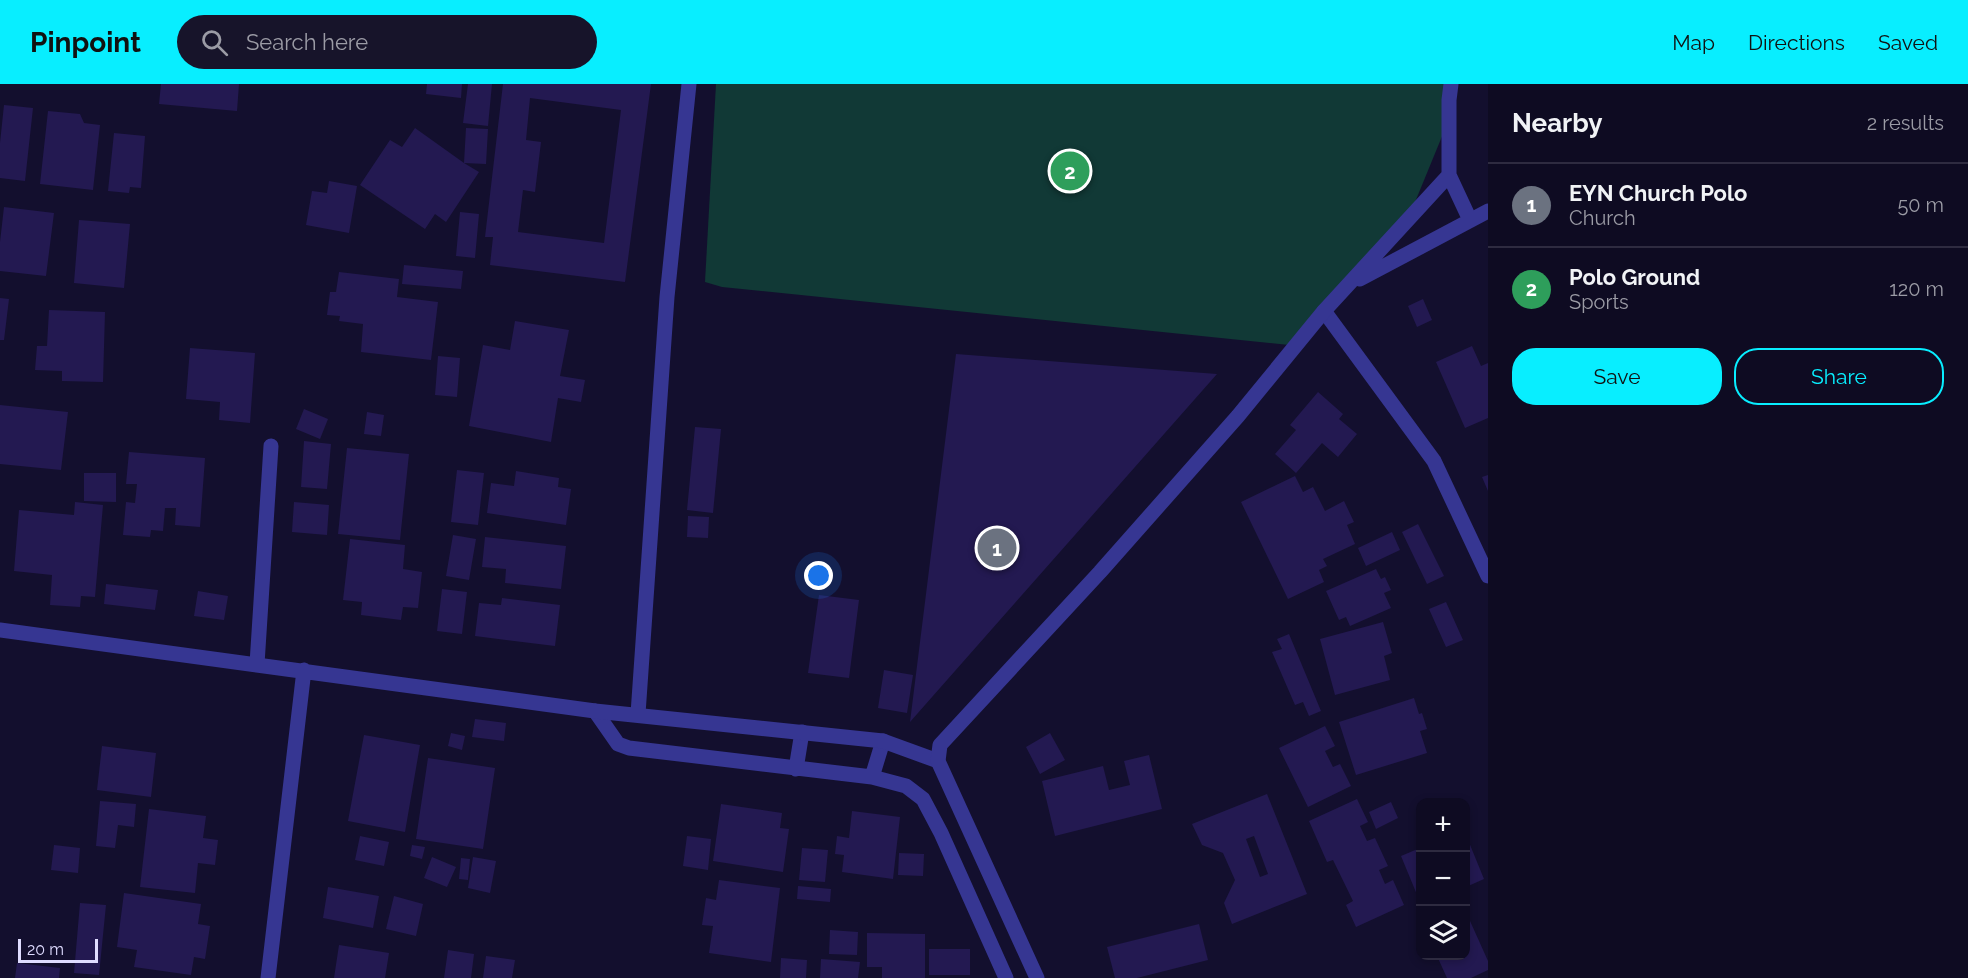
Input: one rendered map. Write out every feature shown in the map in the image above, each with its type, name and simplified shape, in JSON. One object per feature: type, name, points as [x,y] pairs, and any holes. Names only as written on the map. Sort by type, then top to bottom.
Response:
[{"type":"street","points":[[638,714],[668,297],[689,84]]},
{"type":"street","points":[[1451,84],[1449,175],[1470,220]]},
{"type":"street","points":[[1037,978],[938,761],[939,745],[1108,563],[1238,416],[1324,311],[1449,175]]},
{"type":"street","points":[[1349,285],[1488,211]]},
{"type":"street","points":[[1324,311],[1434,461],[1488,576]]},
{"type":"street","points":[[257,664],[271,446]]},
{"type":"street","points":[[0,630],[595,711],[883,741],[938,761]]},
{"type":"street","points":[[268,978],[304,670]]},
{"type":"street","points":[[595,711],[618,744],[629,748],[872,777],[906,786],[922,799],[941,833],[1006,978]]},
{"type":"street","points":[[796,769],[802,732]]},
{"type":"street","points":[[872,777],[883,741]]},
{"type":"green space","points":[[716,84],[1456,84],[1452,112],[1404,229],[1299,346],[722,287],[705,282]]},
{"type":"building","points":[[161,84],[239,84],[237,111],[159,104]]},
{"type":"building","points":[[427,84],[462,84],[461,98],[426,94]]},
{"type":"building","points":[[468,84],[492,84],[488,126],[463,123]]},
{"type":"building","points":[[503,84],[651,84],[625,282],[490,265],[493,237],[485,237]],"holes":[[[530,98],[621,110],[604,243],[518,232],[523,190],[535,192],[541,142],[526,140]]]},
{"type":"building","points":[[4,105],[33,108],[25,181],[0,178],[0,143]]},
{"type":"building","points":[[48,111],[80,114],[84,123],[100,125],[93,190],[40,184]]},
{"type":"building","points":[[415,128],[479,172],[446,222],[435,214],[425,229],[360,185],[390,140],[402,147]]},
{"type":"building","points":[[466,128],[488,129],[486,164],[464,163]]},
{"type":"building","points":[[114,133],[145,136],[141,188],[130,187],[129,193],[108,191]]},
{"type":"building","points":[[329,181],[357,186],[349,233],[306,225],[312,191],[327,193]]},
{"type":"building","points":[[4,207],[54,213],[46,276],[0,271],[0,242]]},
{"type":"building","points":[[460,212],[479,214],[475,258],[456,256]]},
{"type":"building","points":[[79,220],[130,224],[124,288],[74,283]]},
{"type":"building","points":[[404,265],[463,271],[461,289],[402,284]]},
{"type":"building","points":[[339,272],[399,279],[397,297],[438,302],[431,360],[361,352],[363,324],[339,321],[340,316],[327,315],[330,292],[336,292]]},
{"type":"building","points":[[0,298],[9,299],[4,340],[0,340]]},
{"type":"building","points":[[1423,299],[1432,320],[1417,327],[1408,306]]},
{"type":"building","points":[[49,310],[105,312],[103,382],[62,381],[62,371],[35,370],[37,346],[47,346]]},
{"type":"building","points":[[515,321],[569,330],[560,376],[585,380],[581,402],[558,398],[551,442],[469,426],[483,345],[510,350]]},
{"type":"building","points":[[1472,346],[1481,366],[1488,363],[1488,418],[1465,428],[1436,362]]},
{"type":"building","points":[[190,348],[255,353],[250,423],[219,420],[220,402],[186,399]]},
{"type":"building","points":[[956,354],[1217,374],[910,722]]},
{"type":"building","points":[[438,356],[460,358],[457,397],[435,395]]},
{"type":"building","points":[[1318,392],[1343,414],[1339,419],[1357,434],[1338,457],[1322,443],[1296,473],[1275,454],[1296,430],[1290,425]]},
{"type":"building","points":[[0,405],[68,412],[61,470],[0,464]]},
{"type":"building","points":[[304,409],[328,419],[320,439],[296,429]]},
{"type":"building","points":[[367,412],[384,415],[381,436],[364,434]]},
{"type":"building","points":[[695,427],[721,429],[713,513],[687,510]]},
{"type":"building","points":[[304,441],[331,444],[327,489],[301,487]]},
{"type":"building","points":[[347,448],[409,454],[400,540],[338,534]]},
{"type":"building","points":[[129,452],[205,458],[200,527],[175,525],[176,508],[165,508],[163,531],[151,530],[150,537],[123,535],[126,502],[135,503],[137,484],[126,484]]},
{"type":"building","points":[[457,470],[484,473],[478,525],[451,522]]},
{"type":"building","points":[[516,471],[559,478],[558,487],[571,489],[566,525],[487,513],[491,483],[514,486]]},
{"type":"building","points":[[84,473],[116,473],[116,502],[84,501]]},
{"type":"building","points":[[1488,475],[1488,491],[1482,477]]},
{"type":"building","points":[[1295,476],[1303,492],[1313,487],[1325,511],[1344,501],[1354,522],[1347,525],[1355,544],[1323,559],[1327,566],[1319,570],[1324,582],[1288,599],[1241,502]]},
{"type":"building","points":[[75,502],[103,505],[95,597],[81,596],[80,607],[50,605],[52,575],[14,571],[19,510],[74,515]]},
{"type":"building","points":[[294,502],[329,505],[327,535],[292,532]]},
{"type":"building","points":[[688,516],[709,517],[708,538],[687,537]]},
{"type":"building","points":[[1418,524],[1444,576],[1427,584],[1402,532]]},
{"type":"building","points":[[1392,532],[1400,550],[1366,566],[1358,548]]},
{"type":"building","points":[[453,535],[476,539],[469,580],[446,576]]},
{"type":"building","points":[[485,537],[566,546],[561,589],[505,583],[506,569],[482,567]]},
{"type":"building","points":[[350,539],[405,545],[403,569],[422,572],[418,608],[403,607],[401,620],[361,615],[362,602],[343,600]]},
{"type":"building","points":[[1376,569],[1381,579],[1385,577],[1391,590],[1384,593],[1391,608],[1350,626],[1346,617],[1339,620],[1326,591]]},
{"type":"building","points":[[106,584],[158,590],[155,610],[104,604]]},
{"type":"building","points":[[442,589],[467,592],[462,634],[437,631]]},
{"type":"building","points":[[198,591],[228,596],[224,620],[194,616]]},
{"type":"building","points":[[819,595],[859,600],[849,678],[808,673]]},
{"type":"building","points":[[502,598],[560,605],[555,646],[475,636],[479,603],[501,605]]},
{"type":"building","points":[[1446,602],[1463,640],[1446,647],[1429,609]]},
{"type":"building","points":[[1383,622],[1392,653],[1384,656],[1390,680],[1335,695],[1320,639]]},
{"type":"building","points":[[1289,634],[1321,711],[1309,716],[1303,702],[1295,705],[1272,652],[1282,649],[1277,639]]},
{"type":"building","points":[[884,670],[913,675],[907,713],[878,708]]},
{"type":"building","points":[[1414,698],[1427,729],[1420,731],[1427,753],[1356,775],[1339,722]]},
{"type":"building","points":[[475,719],[506,723],[504,741],[472,737]]},
{"type":"building","points":[[1325,726],[1335,746],[1325,751],[1333,767],[1340,764],[1351,786],[1308,807],[1279,748]]},
{"type":"building","points":[[451,733],[465,736],[462,750],[448,746]]},
{"type":"building","points":[[1050,733],[1065,760],[1040,774],[1026,747]]},
{"type":"building","points":[[364,735],[420,745],[405,832],[348,821]]},
{"type":"building","points":[[102,746],[156,753],[151,797],[97,790]]},
{"type":"building","points":[[1149,755],[1162,809],[1055,836],[1042,781],[1103,766],[1109,790],[1130,785],[1124,761]]},
{"type":"building","points":[[428,758],[495,768],[483,849],[416,839]]},
{"type":"building","points":[[1267,794],[1307,894],[1232,924],[1224,903],[1235,880],[1223,853],[1202,845],[1192,824]],"holes":[[[1254,836],[1268,874],[1260,877],[1246,839]]]},
{"type":"building","points":[[1357,799],[1368,822],[1360,826],[1367,841],[1375,838],[1388,866],[1379,870],[1385,884],[1393,880],[1404,905],[1356,927],[1346,905],[1353,901],[1333,860],[1327,862],[1309,821]]},
{"type":"building","points":[[100,801],[136,804],[134,827],[118,825],[115,848],[96,846]]},
{"type":"building","points":[[1391,802],[1398,818],[1376,829],[1369,812]]},
{"type":"building","points":[[721,804],[782,813],[780,828],[789,829],[783,872],[713,861]]},
{"type":"building","points":[[149,809],[206,816],[203,838],[218,840],[215,865],[198,863],[195,893],[140,887]]},
{"type":"building","points":[[852,811],[900,817],[893,879],[842,872],[844,855],[835,854],[837,836],[849,838]]},
{"type":"building","points":[[360,836],[389,842],[384,866],[355,860]]},
{"type":"building","points":[[687,836],[711,839],[708,870],[683,866]]},
{"type":"building","points":[[54,845],[80,848],[78,873],[51,870]]},
{"type":"building","points":[[412,845],[425,847],[422,859],[410,856]]},
{"type":"building","points":[[1470,845],[1484,879],[1470,885]]},
{"type":"building","points":[[802,848],[828,850],[825,882],[799,880]]},
{"type":"building","points":[[1416,850],[1416,892],[1401,856]]},
{"type":"building","points":[[899,853],[924,854],[923,876],[898,875]]},
{"type":"building","points":[[432,857],[456,867],[447,887],[424,878]]},
{"type":"building","points":[[473,857],[496,861],[490,893],[468,888]]},
{"type":"building","points":[[461,858],[470,859],[468,880],[459,879]]},
{"type":"building","points":[[719,880],[780,888],[771,962],[709,953],[713,926],[702,925],[706,898],[716,900]]},
{"type":"building","points":[[798,886],[831,889],[830,902],[797,899]]},
{"type":"building","points":[[328,887],[379,896],[373,928],[323,918]]},
{"type":"building","points":[[124,893],[201,904],[198,924],[210,926],[205,959],[194,957],[191,975],[134,967],[137,950],[117,947]]},
{"type":"building","points":[[394,896],[423,904],[416,936],[386,929]]},
{"type":"building","points":[[80,903],[106,905],[99,975],[74,973]]},
{"type":"building","points":[[1470,921],[1488,961],[1488,970],[1471,978],[1447,978],[1439,960],[1470,960]]},
{"type":"building","points":[[1199,924],[1208,960],[1137,978],[1115,978],[1107,947]]},
{"type":"building","points":[[830,930],[858,932],[857,955],[829,954]]},
{"type":"building","points":[[867,933],[925,934],[925,978],[882,978],[882,967],[867,967]]},
{"type":"building","points":[[339,945],[389,953],[385,978],[334,978]]},
{"type":"building","points":[[929,949],[970,949],[970,975],[929,975]]},
{"type":"building","points":[[448,950],[474,954],[471,978],[444,978]]},
{"type":"building","points":[[486,956],[515,960],[512,978],[483,978]]},
{"type":"building","points":[[781,958],[807,960],[806,978],[780,978]]},
{"type":"building","points":[[821,959],[860,962],[858,978],[820,978]]},
{"type":"building","points":[[17,963],[60,968],[59,978],[15,978]]},
{"type":"place","name":"Polo Ground","points":[[1070,171]]},
{"type":"place","name":"EYN Church Polo","points":[[997,548]]}]
